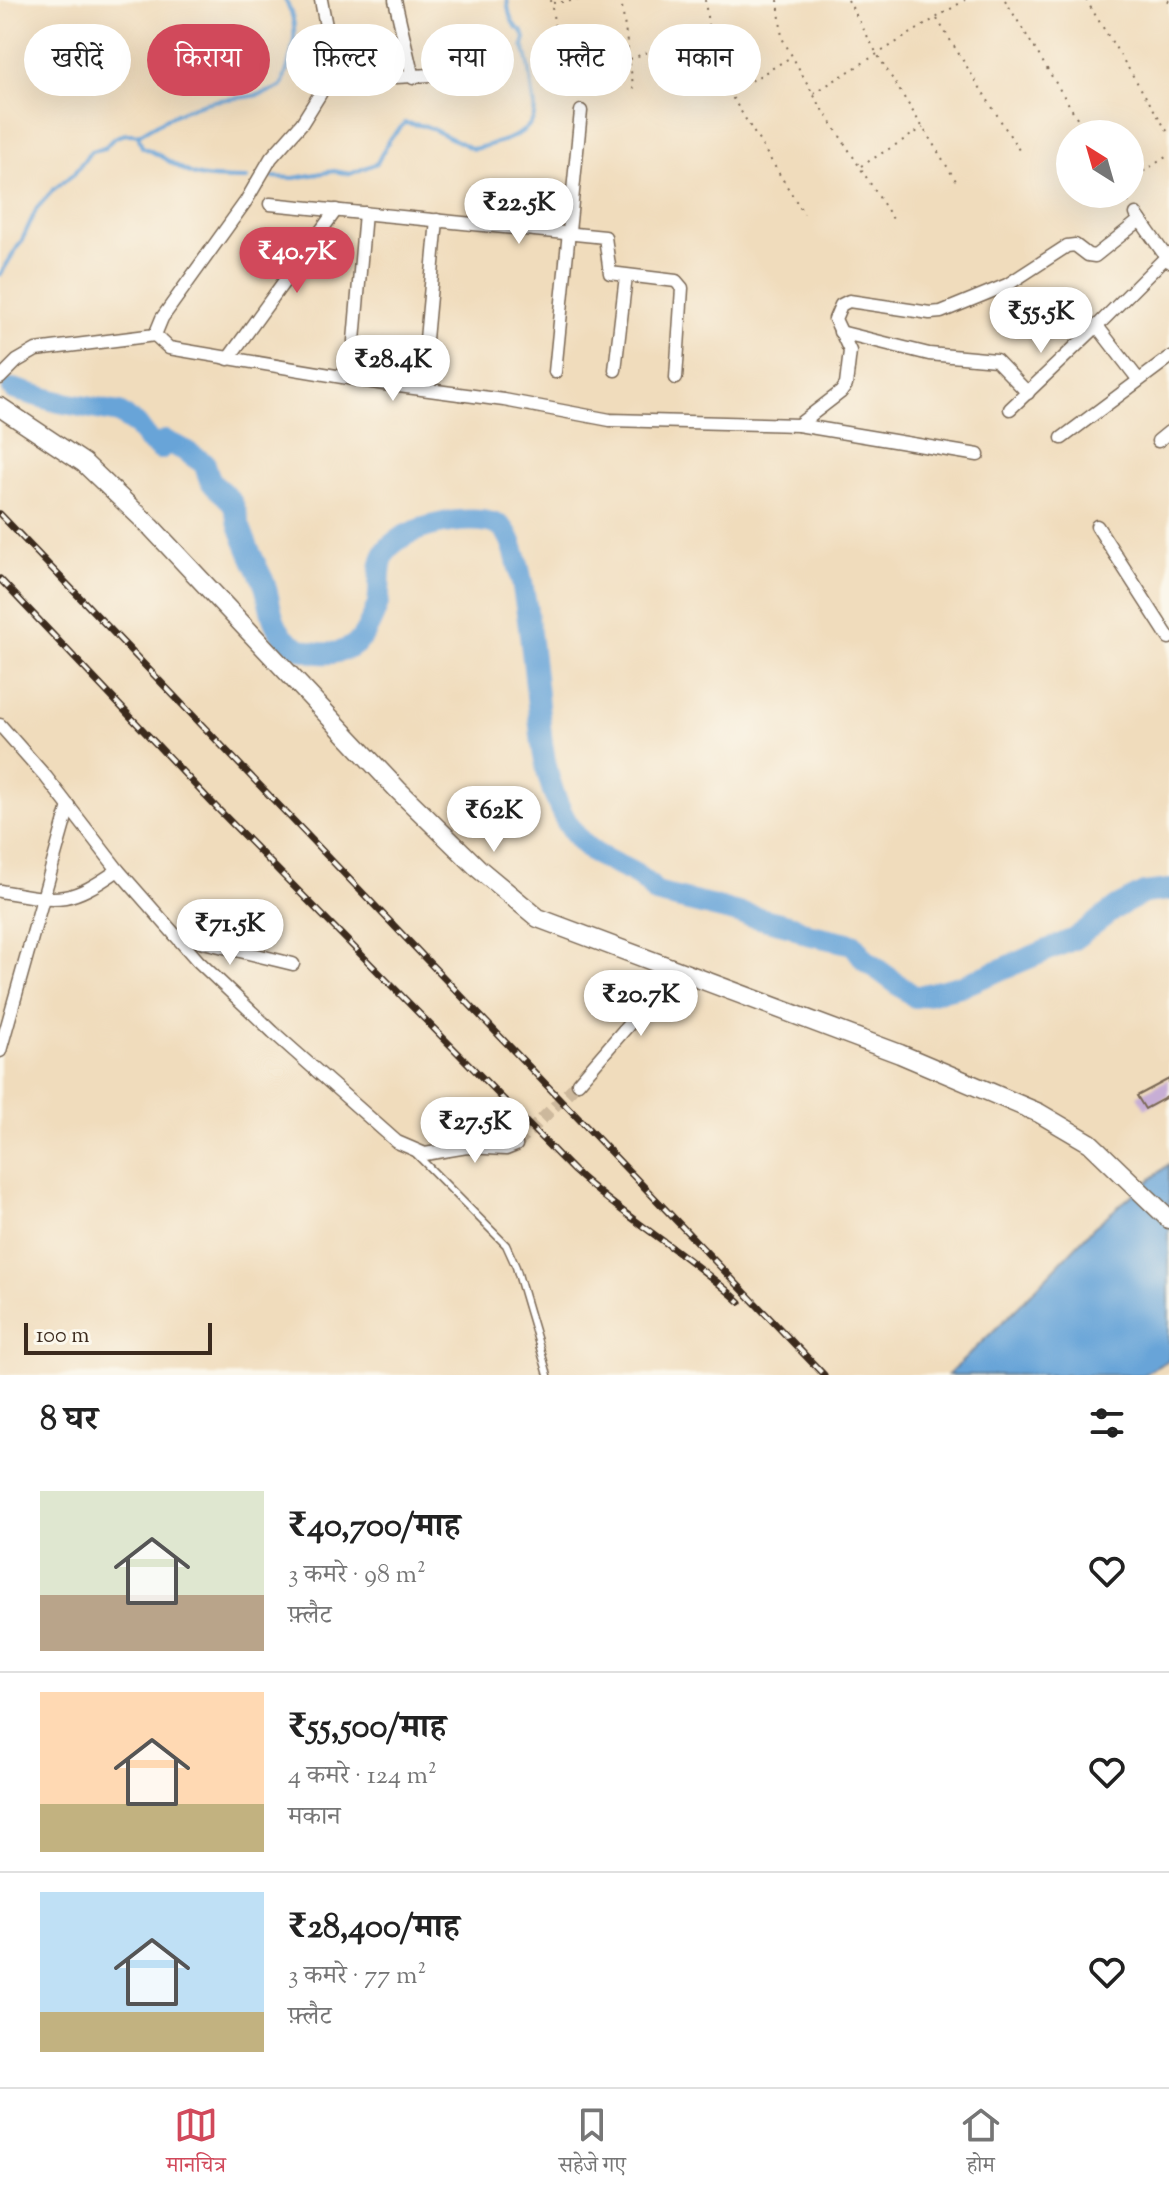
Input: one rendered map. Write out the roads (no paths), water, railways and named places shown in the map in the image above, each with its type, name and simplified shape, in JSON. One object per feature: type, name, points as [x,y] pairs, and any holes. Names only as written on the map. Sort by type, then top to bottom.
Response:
[{"type":"street","points":[[321,0],[326,24]]},
{"type":"street","points":[[395,0],[413,78]]},
{"type":"street","points":[[405,78],[421,77]]},
{"type":"street","points":[[155,335],[179,291],[246,201],[271,158],[302,123],[317,96]]},
{"type":"street","points":[[555,372],[581,111]]},
{"type":"street","points":[[270,204],[605,237],[611,274],[676,281],[682,288],[676,378]]},
{"type":"street","points":[[228,359],[336,210]]},
{"type":"street","points":[[354,341],[365,213]]},
{"type":"street","points":[[798,425],[844,389],[850,351],[835,319],[841,305],[849,301],[941,312],[1000,288],[1067,246],[1075,245],[1088,255],[1095,256],[1138,217],[1168,257],[1010,409]]},
{"type":"street","points":[[424,361],[437,220]]},
{"type":"street","points":[[615,370],[626,276]]},
{"type":"street","points":[[1097,326],[1138,379]]},
{"type":"street","points":[[840,332],[929,354],[996,360],[1028,393]]},
{"type":"street","points":[[155,335],[169,348],[504,400],[610,420],[798,425],[978,455]]},
{"type":"street","points":[[0,378],[17,361],[36,350],[155,335]]},
{"type":"street","points":[[1062,438],[1169,358]]},
{"type":"street","points":[[0,407],[84,463],[151,527],[398,790],[488,876],[538,918],[900,1054],[1039,1113],[1090,1143],[1169,1219]]},
{"type":"street","points":[[1097,526],[1169,638]]},
{"type":"street","points":[[0,725],[118,870],[198,961],[397,1142],[425,1154],[467,1147],[506,1149],[516,1145]]},
{"type":"street","points":[[0,1051],[69,806]]},
{"type":"street","points":[[0,891],[41,898],[72,898],[95,887],[118,870]]},
{"type":"street","points":[[175,935],[293,964]]},
{"type":"street","points":[[578,1083],[677,969]]},
{"type":"lane","points":[[413,1151],[506,1245],[516,1267],[548,1375]]},
{"type":"water","points":[[1169,1164],[1169,1360],[1142,1375],[948,1375],[1094,1227]]},
{"type":"waterway","points":[[138,135],[194,106],[257,95],[282,86],[294,42],[293,21],[285,0]]},
{"type":"waterway","points":[[271,177],[294,178],[334,171],[350,174],[377,163],[389,140],[405,123],[426,126],[473,149],[507,140],[529,126],[535,112],[523,45],[525,38],[509,14],[507,0]]},
{"type":"waterway","points":[[0,275],[37,208],[54,189],[74,174],[91,151],[105,148],[119,136],[138,135],[142,147],[195,175],[247,179]]},
{"type":"waterway","points":[[13,389],[59,402],[119,413],[137,425],[148,440],[160,449],[165,441],[205,464],[214,485],[234,507],[263,580],[278,630],[299,648],[331,653],[351,647],[362,638],[378,603],[384,555],[404,536],[455,521],[488,522],[500,526],[509,538],[524,592],[544,758],[558,804],[584,844],[596,854],[636,874],[656,893],[853,944],[865,960],[915,997],[964,985],[1074,939],[1117,907],[1144,893],[1169,890]]},
{"type":"tunnel","points":[[516,1145],[578,1083]]},
{"type":"railway","points":[[0,514],[824,1375]]},
{"type":"railway","points":[[0,579],[215,806],[574,1171],[740,1302]]}]
